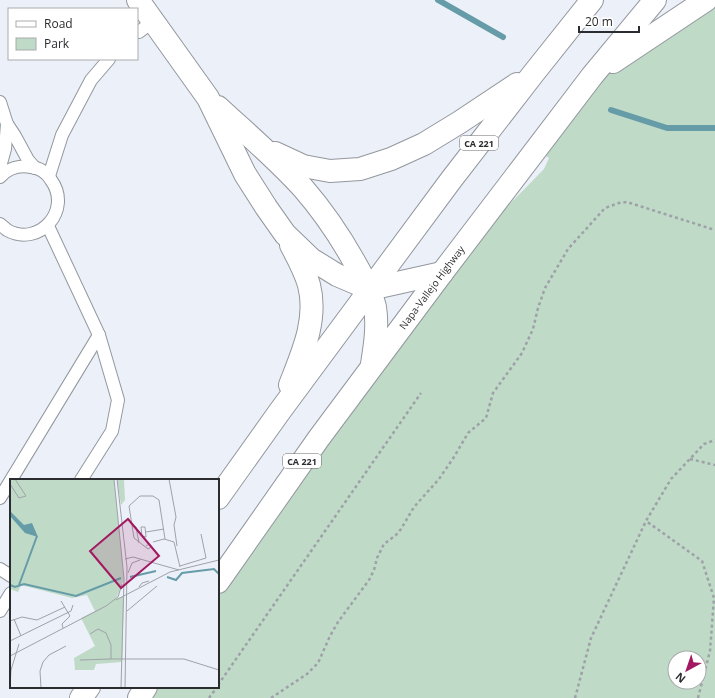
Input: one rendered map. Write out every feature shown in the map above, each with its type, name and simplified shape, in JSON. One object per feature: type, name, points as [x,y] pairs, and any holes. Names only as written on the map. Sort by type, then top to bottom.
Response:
[{"type":"main road","points":[[138,0],[141,31],[208,98],[275,160],[303,188],[328,218],[370,290],[375,308],[377,330],[372,367]]},
{"type":"main road","name":"CA 221","points":[[219,497],[280,411],[451,180],[592,0]]},
{"type":"main road","name":"Napa-Vallejo Highway","points":[[219,581],[319,438],[442,273],[592,76],[655,0]]},
{"type":"main road","points":[[592,76],[706,0]]},
{"type":"main road","points":[[247,134],[277,154],[303,166],[330,171],[360,169],[391,159],[424,144],[533,74]]},
{"type":"main road","points":[[208,98],[245,174],[285,234],[299,260],[309,284],[311,308],[308,335],[280,411]]},
{"type":"main road","points":[[285,234],[311,259],[337,275],[370,290],[442,273]]},
{"type":"main road","points":[[82,698],[88,688]]},
{"type":"main road","points":[[139,698],[145,688]]},
{"type":"lane","points":[[49,176],[62,135],[91,80],[108,60]]},
{"type":"lane","points":[[0,102],[7,124],[28,160],[35,168]]},
{"type":"lane","points":[[0,167],[5,149],[7,124]]},
{"type":"lane","points":[[0,177],[10,169],[18,166],[35,168],[43,171],[49,176],[55,185],[58,196],[58,207],[54,217],[48,226],[39,232],[17,234],[7,230],[0,224]]},
{"type":"lane","points":[[48,226],[99,335],[118,400],[112,431],[83,479]]},
{"type":"lane","points":[[12,479],[99,335]]},
{"type":"lane","points":[[0,498],[10,482]]},
{"type":"lane","points":[[0,569],[10,575]]},
{"type":"lane","points":[[0,611],[10,595]]},
{"type":"path","points":[[271,698],[307,674],[318,664],[330,636],[338,622],[369,580],[384,544],[396,535],[414,507],[439,479],[468,433],[486,418],[493,393],[522,353],[532,329],[545,288],[568,249],[605,208],[627,202],[715,230]]},
{"type":"path","points":[[219,683],[421,393]]},
{"type":"path","points":[[574,698],[592,638],[646,522],[671,479],[704,444],[715,440]]},
{"type":"path","points":[[690,459],[715,465]]},
{"type":"path","points":[[646,522],[702,562],[714,598],[710,651],[698,698]]},
{"type":"path","points":[[209,698],[216,688]]},
{"type":"green space","points":[[715,0],[715,698],[139,698],[145,688],[219,688],[219,581],[442,273],[544,169],[549,158],[536,150],[592,76]]},
{"type":"waterway","points":[[438,0],[503,37]]},
{"type":"waterway","points":[[611,110],[667,128],[715,128]]}]
